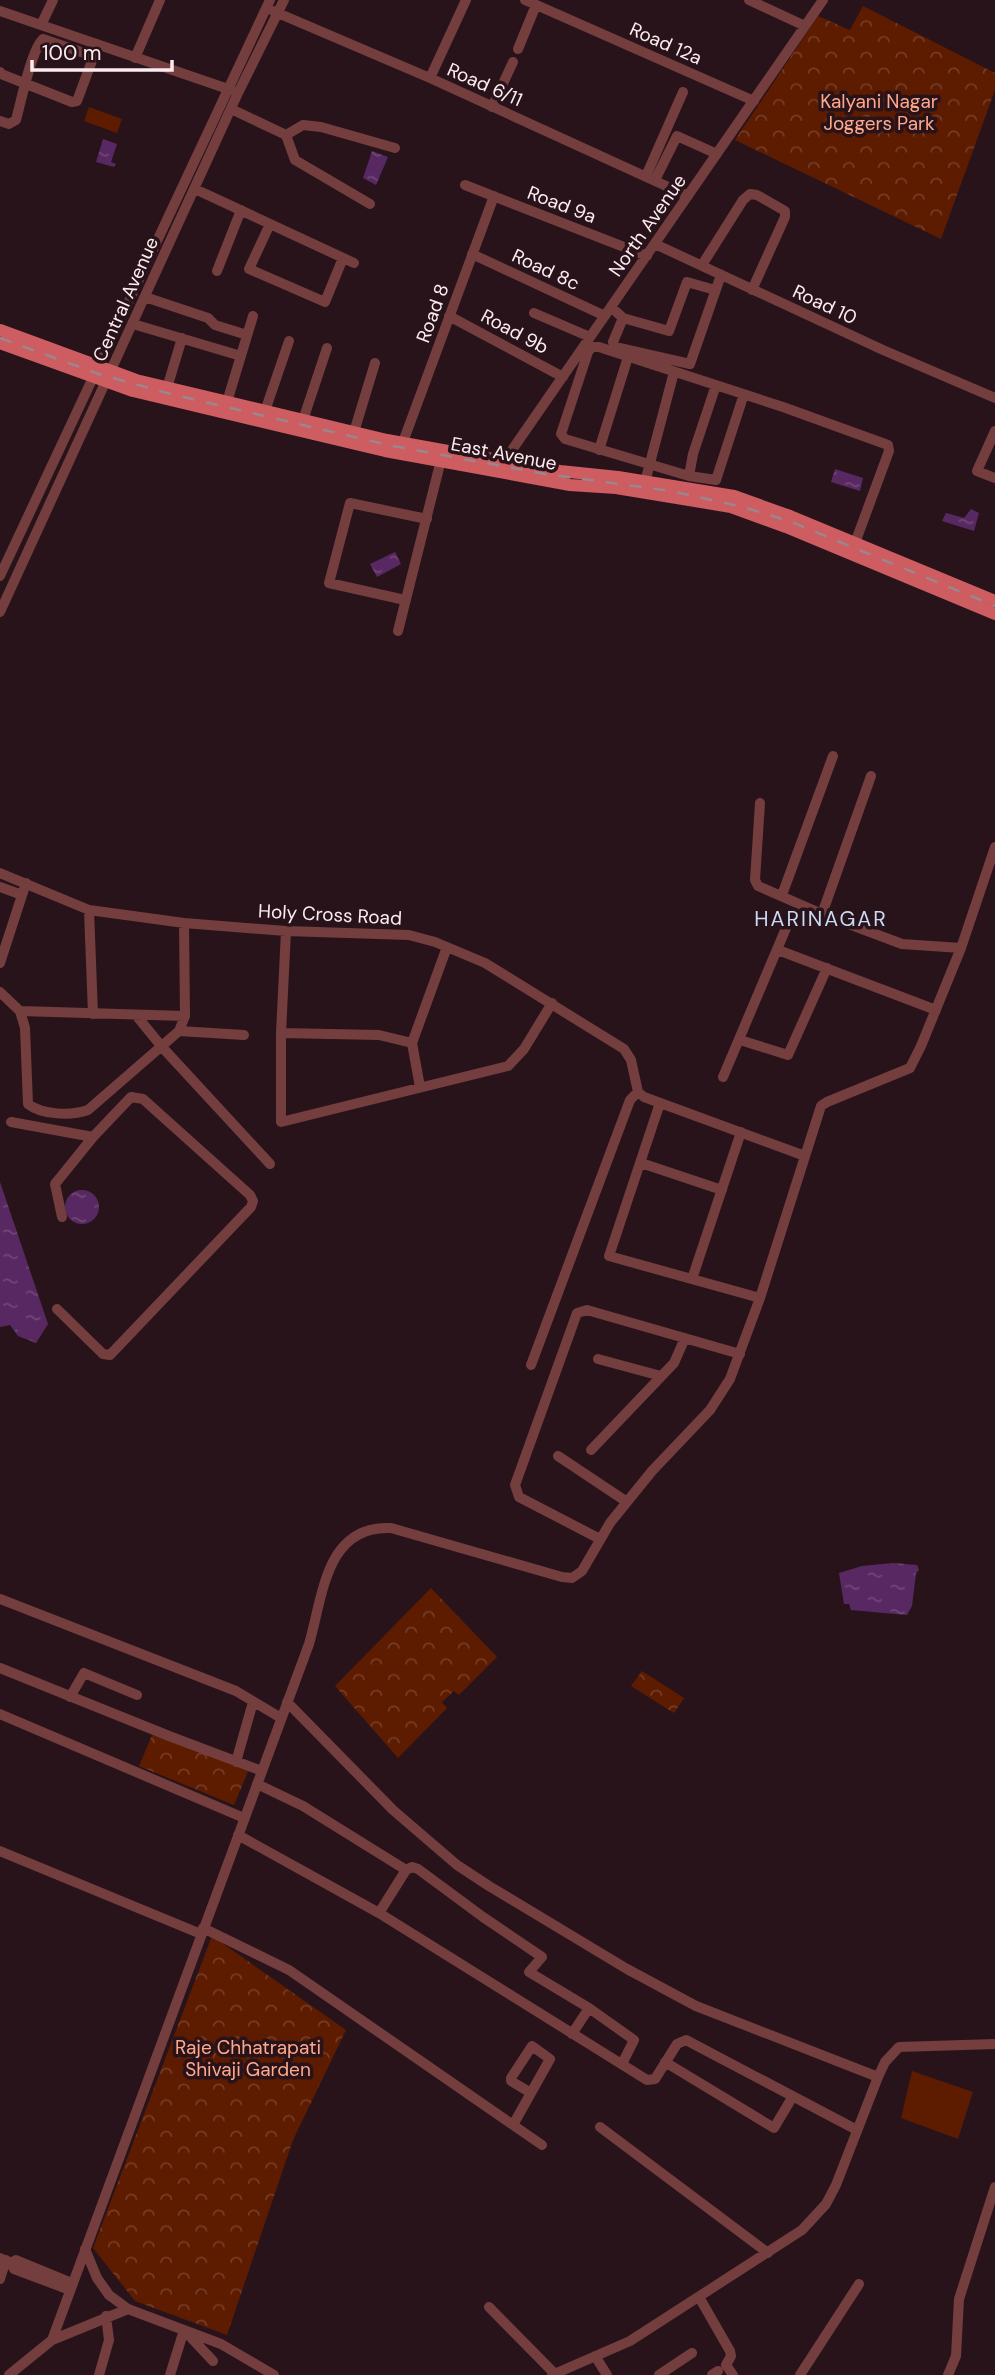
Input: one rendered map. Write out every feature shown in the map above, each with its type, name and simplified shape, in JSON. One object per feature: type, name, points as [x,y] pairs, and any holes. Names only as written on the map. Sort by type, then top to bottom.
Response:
[{"type":"main road","name":"East Avenue","points":[[0,330],[103,375],[403,442],[570,485],[644,487],[734,496],[995,601]]},
{"type":"main road","name":"East Avenue","points":[[0,343],[103,375],[385,451],[507,468]]},
{"type":"main road","name":"East Avenue","points":[[644,487],[755,514],[995,614]]},
{"type":"street","points":[[41,25],[53,0]]},
{"type":"street","points":[[135,58],[160,0]]},
{"type":"street","name":"Central Avenue","points":[[0,576],[103,375],[133,324],[231,109],[233,91],[284,0]]},
{"type":"street","points":[[430,78],[466,0]]},
{"type":"street","name":"Road 12a","points":[[525,0],[754,101]]},
{"type":"street","points":[[749,0],[805,26]]},
{"type":"street","name":"North Avenue","points":[[507,468],[510,453],[823,0]]},
{"type":"street","name":"Central Avenue","points":[[2,601],[233,91],[268,4]]},
{"type":"street","name":"Road 6/11","points":[[268,4],[277,13],[430,78],[688,196]]},
{"type":"street","points":[[517,49],[536,5]]},
{"type":"street","points":[[0,11],[233,91]]},
{"type":"street","points":[[0,72],[26,83],[72,102],[77,101],[93,58],[43,39],[37,45],[26,83],[16,120],[9,124],[0,121]]},
{"type":"street","points":[[492,107],[513,62]]},
{"type":"street","points":[[650,178],[683,92]]},
{"type":"street","points":[[231,109],[286,135],[295,160],[370,204]]},
{"type":"street","points":[[286,135],[303,125],[321,127],[395,148]]},
{"type":"street","points":[[650,178],[677,136],[717,154]]},
{"type":"street","name":"Road 9a","points":[[465,185],[647,256]]},
{"type":"street","points":[[195,189],[354,263]]},
{"type":"street","points":[[702,265],[743,200],[750,194],[757,195],[785,211],[785,217],[752,290]]},
{"type":"street","name":"Road 8","points":[[403,442],[494,196]]},
{"type":"street","points":[[217,271],[241,211]]},
{"type":"street","points":[[270,224],[249,269],[325,302],[343,258]]},
{"type":"street","name":"Road 10","points":[[655,244],[883,351],[995,398]]},
{"type":"street","name":"Road 8c","points":[[472,254],[623,318]]},
{"type":"street","points":[[715,290],[687,282],[669,331],[623,318],[613,342],[615,347],[690,364],[721,275]]},
{"type":"street","points":[[145,297],[208,318],[215,325],[247,335]]},
{"type":"street","points":[[534,313],[590,337]]},
{"type":"street","points":[[227,402],[253,316]]},
{"type":"street","name":"Road 9b","points":[[449,316],[563,377]]},
{"type":"street","points":[[133,324],[241,356]]},
{"type":"street","points":[[167,388],[182,338]]},
{"type":"street","points":[[265,411],[289,341]]},
{"type":"street","points":[[744,394],[716,480],[648,465],[565,439],[561,434],[592,347],[744,394],[888,445],[889,451],[855,543]]},
{"type":"street","points":[[303,420],[327,348]]},
{"type":"street","points":[[599,450],[628,357]]},
{"type":"street","points":[[354,432],[375,363]]},
{"type":"street","points":[[644,487],[674,372]]},
{"type":"street","points":[[689,476],[693,454],[716,386]]},
{"type":"street","points":[[995,431],[978,471],[995,478]]},
{"type":"street","points":[[398,631],[442,460]]},
{"type":"street","points":[[405,600],[329,583],[349,503],[427,519]]},
{"type":"street","points":[[782,895],[833,756]]},
{"type":"street","points":[[822,914],[871,776]]},
{"type":"street","points":[[760,803],[756,884],[822,914],[901,944],[961,948]]},
{"type":"street","points":[[52,2340],[309,1644],[338,1550],[357,1534],[372,1529],[391,1528],[527,1568],[572,1578],[582,1571],[600,1539],[627,1502],[652,1471],[710,1410],[730,1379],[760,1298],[821,1106],[910,1068],[961,948],[995,847]]},
{"type":"street","name":"Holy Cross Road","points":[[0,873],[89,910],[184,923],[286,931],[410,936],[447,947],[485,963],[624,1049],[631,1060],[638,1092]]},
{"type":"street","points":[[0,963],[26,883]]},
{"type":"street","points":[[0,887],[22,895]]},
{"type":"street","points":[[89,910],[93,1014]]},
{"type":"street","points":[[723,1077],[789,921]]},
{"type":"street","points":[[0,992],[20,1012],[25,1028],[28,1104],[40,1111],[79,1113],[88,1110],[179,1031],[185,1016],[184,923]]},
{"type":"street","points":[[286,931],[281,1033],[281,1122],[508,1066],[524,1049],[552,1003]]},
{"type":"street","points":[[420,1087],[412,1043],[447,947]]},
{"type":"street","points":[[778,950],[936,1010]]},
{"type":"street","points":[[740,1040],[788,1055],[827,968]]},
{"type":"street","points":[[20,1012],[185,1016]]},
{"type":"street","points":[[136,1015],[270,1164]]},
{"type":"street","points":[[179,1031],[244,1035]]},
{"type":"street","points":[[281,1033],[379,1035],[412,1043]]},
{"type":"street","points":[[531,1365],[630,1100],[638,1092],[660,1103],[805,1156]]},
{"type":"street","points":[[57,1309],[103,1354],[110,1355],[251,1207],[253,1201],[250,1195],[143,1099],[131,1097],[54,1184],[62,1217]]},
{"type":"street","points":[[660,1103],[609,1256],[760,1298]]},
{"type":"street","points":[[11,1122],[93,1137]]},
{"type":"street","points":[[692,1279],[741,1132]]},
{"type":"street","points":[[641,1163],[722,1190]]},
{"type":"street","points":[[600,1539],[519,1497],[515,1485],[574,1319],[582,1310],[587,1310],[740,1353]]},
{"type":"street","points":[[591,1450],[679,1355],[685,1338]]},
{"type":"street","points":[[597,1359],[661,1376]]},
{"type":"street","points":[[558,1456],[627,1502]]},
{"type":"street","points":[[0,1599],[236,1691],[281,1718]]},
{"type":"street","points":[[0,1668],[262,1771]]},
{"type":"street","points":[[71,1697],[84,1673],[137,1695]]},
{"type":"street","points":[[236,1762],[253,1702]]},
{"type":"street","points":[[287,1702],[393,1810],[457,1865],[489,1886],[627,1969],[696,2006],[878,2077]]},
{"type":"street","points":[[0,1714],[244,1818]]},
{"type":"street","points":[[257,1784],[303,1806],[406,1870]]},
{"type":"street","points":[[238,1835],[379,1913],[650,2080],[655,2079],[677,2044],[686,2040],[857,2130]]},
{"type":"street","points":[[0,1851],[202,1931],[289,1970],[542,2145]]},
{"type":"street","points":[[379,1913],[406,1870],[412,1867],[418,1869],[482,1917],[542,1956],[529,1972],[589,2008],[634,2040],[622,2064]]},
{"type":"street","points":[[572,2034],[589,2008]]},
{"type":"street","points":[[489,2306],[554,2374],[630,2341],[802,2230],[826,2204],[885,2062],[900,2047],[995,2045]]},
{"type":"street","points":[[513,2125],[531,2093],[550,2059],[532,2046],[511,2078],[511,2081],[531,2093]]},
{"type":"street","points":[[665,2062],[774,2127],[793,2096]]},
{"type":"street","points":[[600,2127],[768,2253]]},
{"type":"street","points":[[948,2375],[956,2356],[960,2299],[995,2187]]},
{"type":"street","points":[[85,2249],[97,2278],[109,2295],[128,2309],[221,2344],[274,2375]]},
{"type":"street","points":[[0,2279],[6,2260],[16,2260],[71,2287]]},
{"type":"street","points":[[800,2375],[859,2284]]},
{"type":"street","points":[[699,2297],[730,2351],[731,2356],[726,2365],[733,2375]]},
{"type":"street","points":[[9,2375],[52,2340],[128,2309]]},
{"type":"street","points":[[99,2375],[109,2340],[106,2316]]},
{"type":"street","points":[[184,2330],[213,2361]]},
{"type":"street","points":[[170,2375],[184,2330]]},
{"type":"street","points":[[659,2375],[692,2353]]},
{"type":"street","points":[[594,2356],[607,2375]]},
{"type":"green space","name":"Kalyani Nagar Joggers Park","points":[[863,6],[995,73],[995,90],[941,239],[735,140],[818,16],[850,30]]},
{"type":"green space","points":[[89,107],[122,119],[117,133],[84,121]]},
{"type":"green space","points":[[431,1588],[497,1657],[459,1695],[454,1691],[442,1702],[447,1708],[398,1758],[335,1686]]},
{"type":"green space","points":[[642,1671],[684,1698],[674,1713],[631,1686]]},
{"type":"green space","points":[[152,1735],[249,1769],[234,1805],[139,1766]]},
{"type":"green space","name":"Raje Chhatrapati Shivaji Garden","points":[[212,1936],[346,2030],[293,2140],[227,2335],[135,2301],[93,2248]]},
{"type":"green space","points":[[912,2071],[973,2092],[958,2139],[901,2118]]},
{"type":"water","points":[[103,139],[117,144],[111,162],[116,164],[114,167],[96,162]]},
{"type":"water","points":[[372,151],[388,157],[376,185],[363,178]]},
{"type":"water","points":[[835,469],[863,478],[860,491],[831,482]]},
{"type":"water","points":[[971,509],[979,513],[974,531],[942,521],[946,513],[964,518]]},
{"type":"water","points":[[395,552],[401,564],[377,577],[370,564]]},
{"type":"water","points":[[0,1182],[48,1324],[36,1343],[18,1336],[10,1325],[0,1327]]},
{"type":"water","points":[[82,1190],[94,1195],[99,1207],[94,1219],[82,1224],[70,1219],[65,1207],[70,1195]]},
{"type":"water","points":[[893,1563],[917,1565],[919,1570],[916,1573],[912,1606],[907,1615],[851,1610],[849,1604],[844,1604],[839,1573],[862,1566]]},
{"type":"railway","points":[[0,338],[99,374],[167,393],[388,445],[545,474],[671,491],[743,507],[789,521],[995,606]]},
{"type":"district","name":"HARINAGAR","points":[[821,919]]}]
